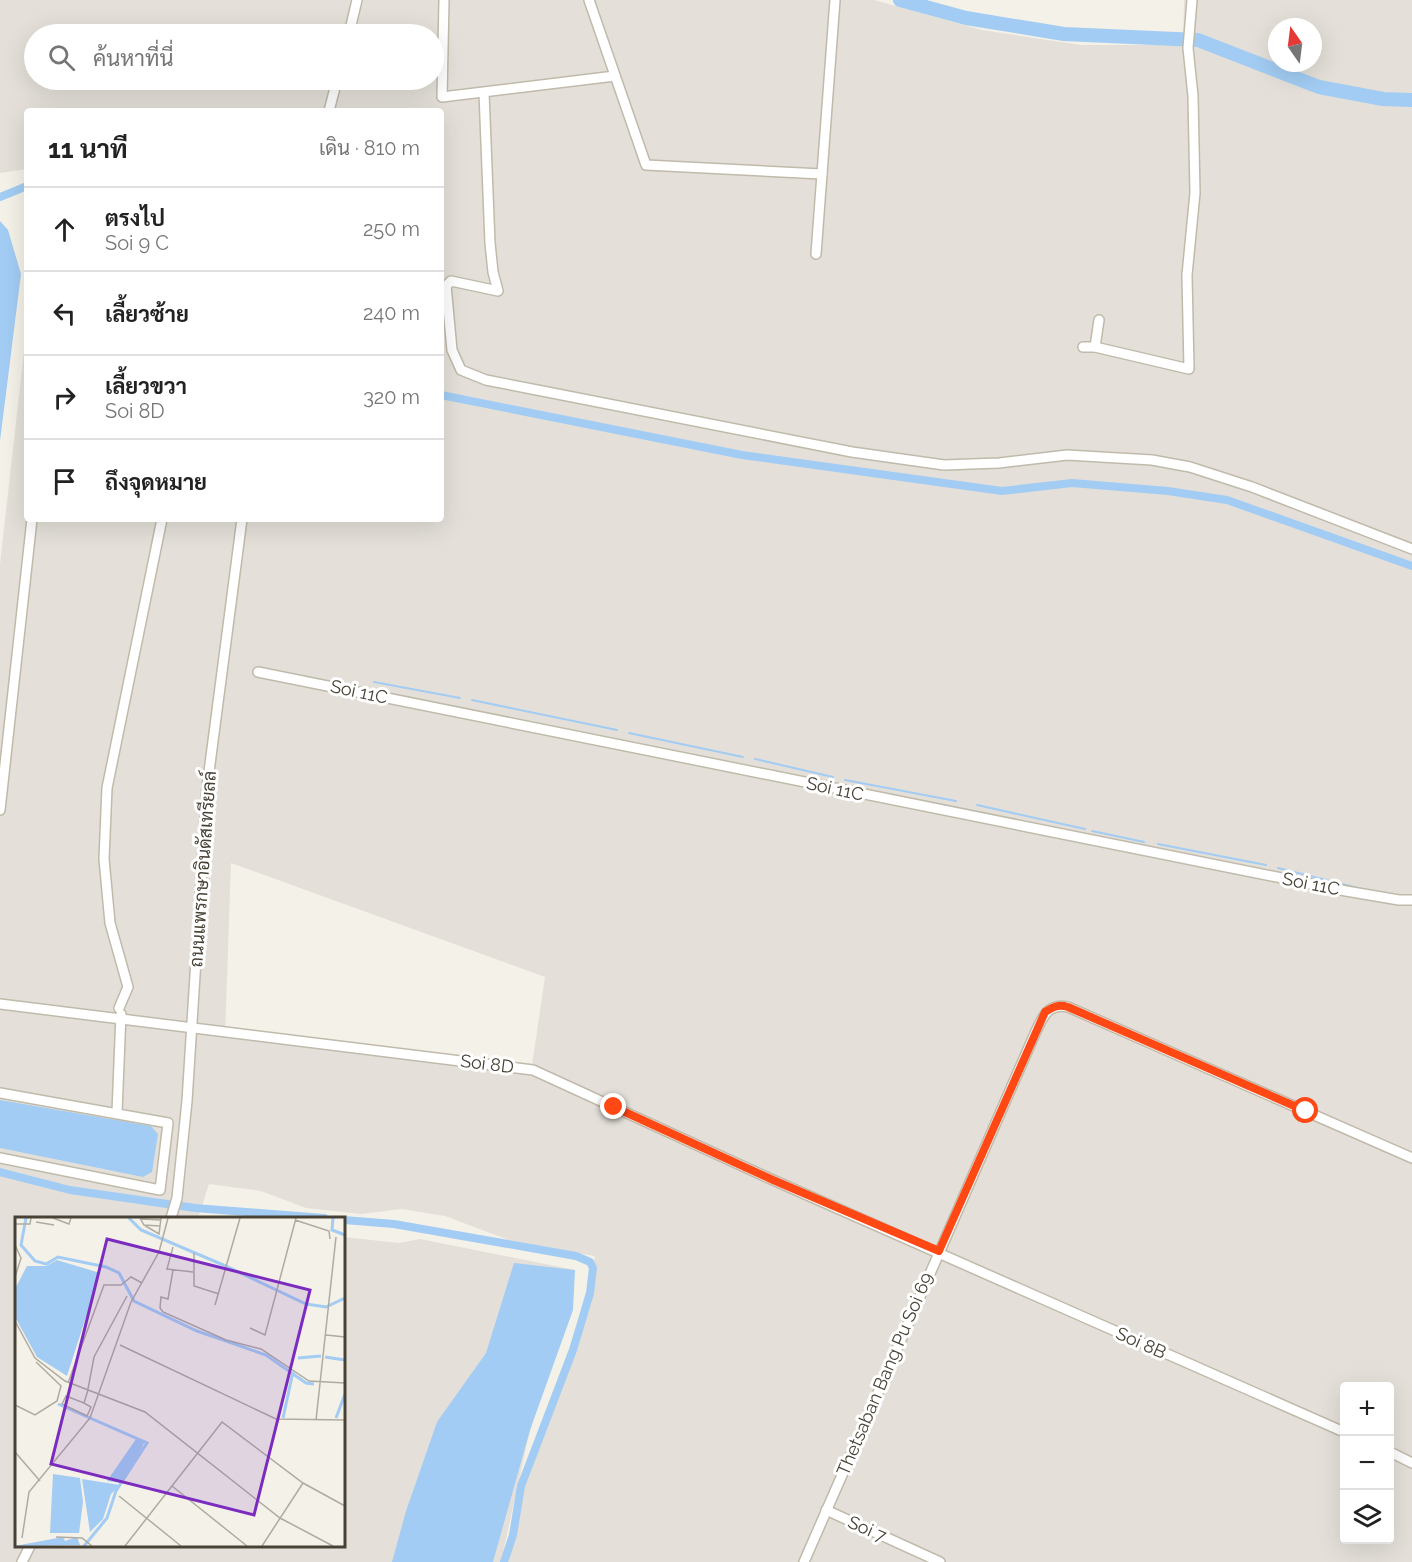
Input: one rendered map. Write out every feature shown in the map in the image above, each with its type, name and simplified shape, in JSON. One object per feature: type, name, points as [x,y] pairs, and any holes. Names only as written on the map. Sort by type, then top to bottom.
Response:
[{"type":"street","points":[[351,24],[357,0]]},
{"type":"street","points":[[444,0],[444,24]]},
{"type":"street","points":[[589,0],[646,165],[822,174]]},
{"type":"street","points":[[816,254],[835,0]]},
{"type":"street","points":[[1083,347],[1095,347],[1189,369],[1187,275],[1195,193],[1193,96],[1188,48],[1192,0]]},
{"type":"street","points":[[442,90],[442,97],[615,76]]},
{"type":"street","points":[[330,108],[334,90]]},
{"type":"street","points":[[484,93],[490,243],[493,272],[498,291],[451,280],[446,286],[452,350],[461,370],[486,380],[852,452],[944,465],[999,463],[1067,455],[1152,460],[1190,467],[1412,549]]},
{"type":"street","points":[[1095,347],[1099,320]]},
{"type":"street","points":[[0,810],[32,522]]},
{"type":"street","points":[[117,1112],[121,1013],[128,987],[110,923],[104,859],[107,789],[161,522]]},
{"type":"street","name":"ถนนแพรกษาอินดัสเทรียลล์","points":[[171,1217],[177,1198],[193,1028],[207,787],[242,522]]},
{"type":"street","name":"Soi 11C","points":[[258,672],[1346,891],[1412,900]]},
{"type":"street","name":"Soi 8D","points":[[0,1004],[121,1013],[193,1028],[533,1071],[773,1180],[939,1251]]},
{"type":"street","name":"Thetsaban Bang Pu Soi 69","points":[[804,1562],[1045,1012],[1059,1005],[1068,1007],[1412,1158]]},
{"type":"street","points":[[0,1093],[117,1112],[168,1123],[160,1190],[0,1158]]},
{"type":"street","name":"Soi 8B","points":[[939,1251],[1340,1430]]},
{"type":"street","points":[[1394,1454],[1412,1463]]},
{"type":"street","name":"Soi 7","points":[[826,1510],[940,1562]]},
{"type":"street","points":[[22,1562],[29,1547]]},
{"type":"shaded area","points":[[0,0],[874,0],[982,30],[1081,45],[1183,45],[1184,0],[1412,0],[1412,1562],[505,1562],[533,1446],[581,1316],[595,1256],[514,1242],[445,1216],[402,1209],[361,1214],[306,1208],[261,1191],[209,1184],[198,1217],[15,1217],[15,1547],[345,1547],[345,1237],[399,1243],[420,1239],[575,1270],[527,1443],[501,1562],[0,1562],[0,564],[24,351],[24,522],[444,522],[444,108],[24,108],[24,169],[0,173]],"holes":[[[231,863],[545,977],[531,1072],[225,1036]]]},
{"type":"water","points":[[0,221],[8,230],[21,274],[0,441]]},
{"type":"water","points":[[0,1100],[151,1126],[158,1134],[152,1172],[143,1177],[0,1148]]},
{"type":"water","points":[[514,1263],[575,1270],[573,1310],[530,1430],[493,1562],[392,1562],[406,1511],[437,1422],[486,1353]]},
{"type":"waterway","points":[[900,0],[966,18],[1064,34],[1198,40],[1319,87],[1383,99],[1412,100]]},
{"type":"waterway","points":[[0,197],[24,187]]},
{"type":"waterway","points":[[444,396],[742,455],[1002,491],[1072,483],[1168,491],[1227,500],[1412,566]]},
{"type":"waterway","points":[[374,682],[460,698]]},
{"type":"waterway","points":[[472,700],[617,730]]},
{"type":"waterway","points":[[629,733],[743,757]]},
{"type":"waterway","points":[[755,759],[833,777]]},
{"type":"waterway","points":[[845,780],[956,801]]},
{"type":"waterway","points":[[977,805],[1085,829]]},
{"type":"waterway","points":[[1092,831],[1144,842]]},
{"type":"waterway","points":[[1158,844],[1266,865]]},
{"type":"waterway","points":[[1278,868],[1362,889]]},
{"type":"waterway","points":[[0,1172],[70,1190],[195,1208],[311,1217]]},
{"type":"waterway","points":[[345,1220],[394,1224],[576,1256],[590,1262],[593,1268],[590,1293],[573,1350],[521,1486],[513,1535],[504,1562]]},
{"type":"route","points":[[614,1107],[773,1180],[939,1251],[1045,1012],[1052,1007],[1059,1005],[1068,1007],[1306,1111]]}]
